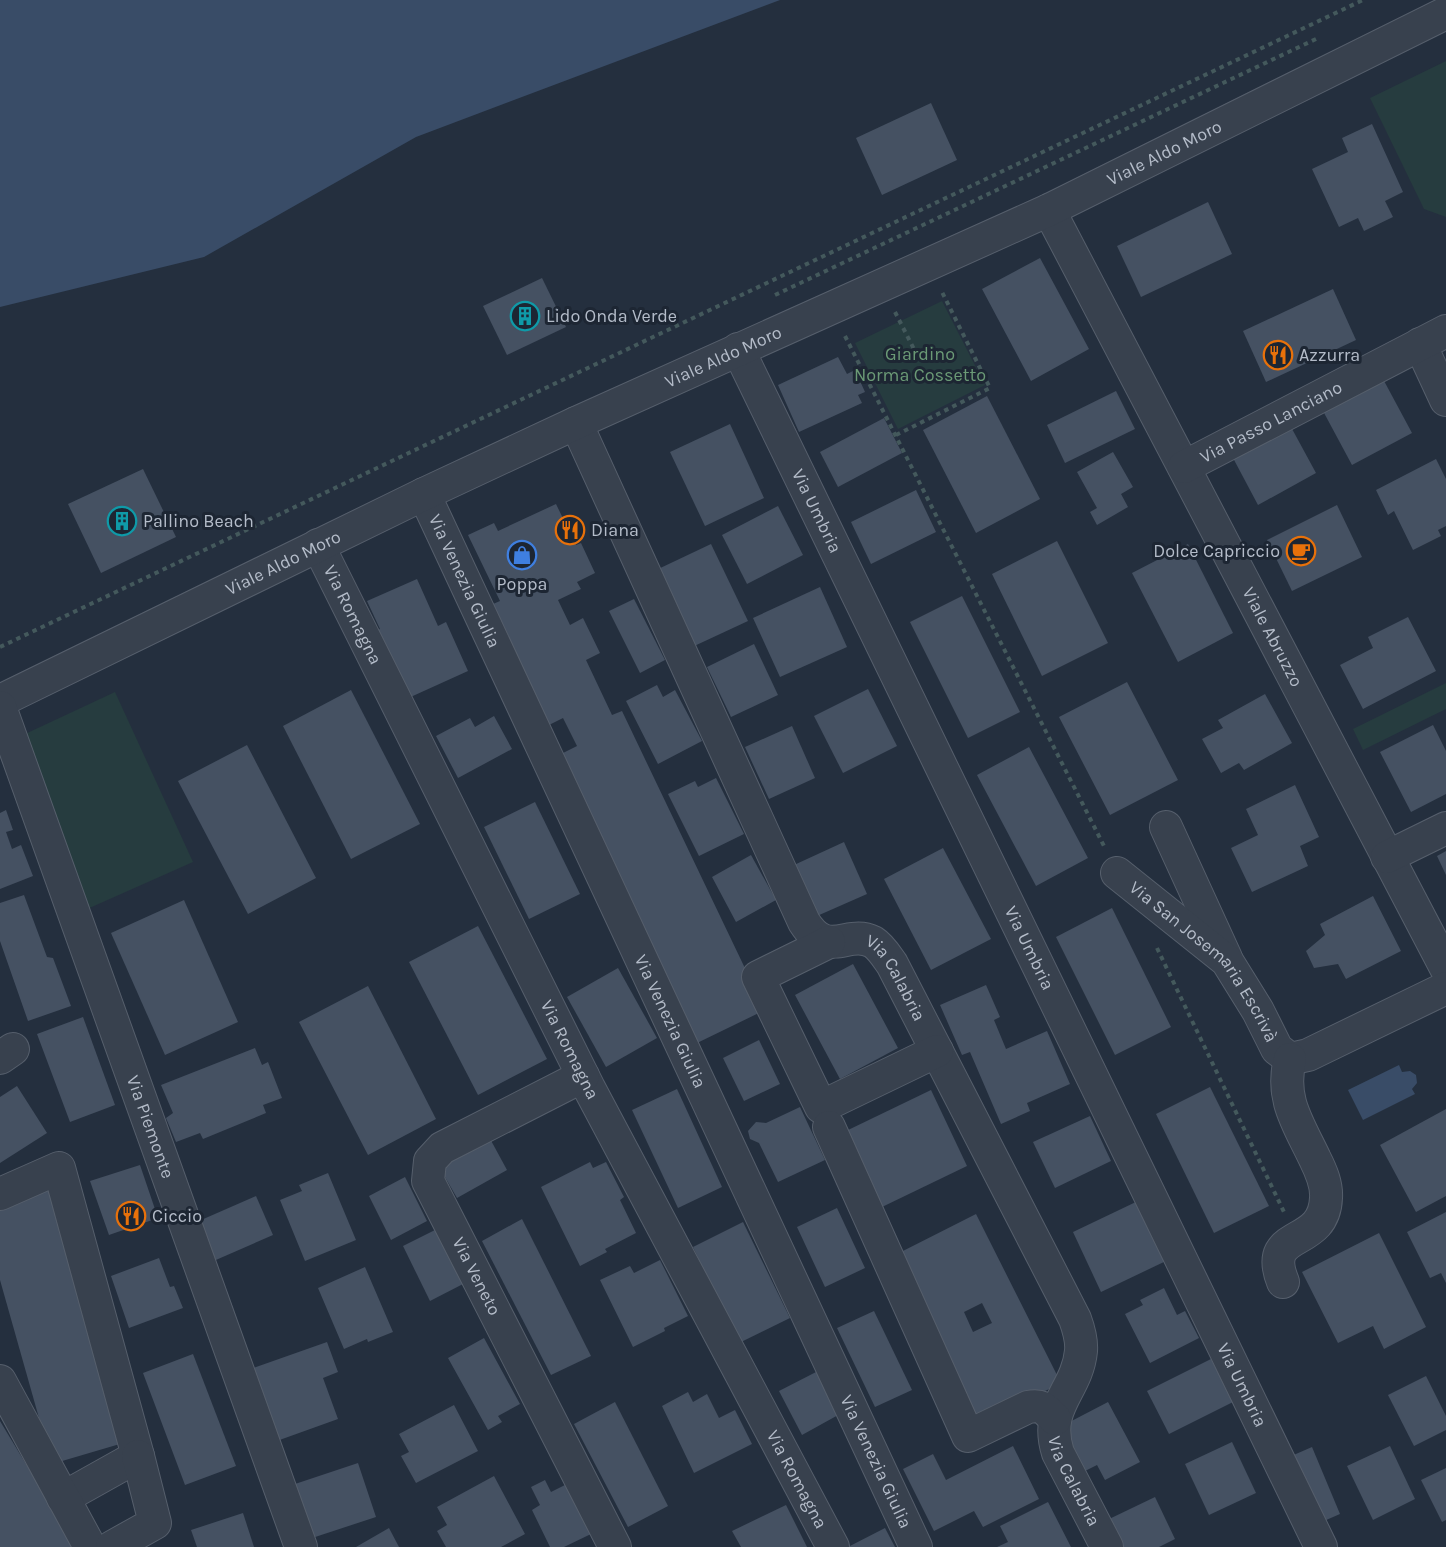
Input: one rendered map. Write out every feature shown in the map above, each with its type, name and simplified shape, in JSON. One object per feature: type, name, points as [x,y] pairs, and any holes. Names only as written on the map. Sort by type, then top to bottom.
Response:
[{"type":"street","name":"Viale Aldo Moro","points":[[0,701],[424,494],[738,349],[1049,210],[1446,13]]},
{"type":"street","name":"Viale Abruzzo","points":[[1049,210],[1446,968]]},
{"type":"street","name":"Via Passo Lanciano","points":[[1184,467],[1433,337],[1446,400]]},
{"type":"street","name":"Via Umbria","points":[[738,349],[1321,1547]]},
{"type":"street","name":"Via Calabria","points":[[576,423],[804,922],[814,935],[829,942],[863,940],[872,942],[880,948],[892,964],[1078,1328],[1081,1350],[1079,1361],[1071,1383],[1060,1401],[1055,1419],[1055,1437],[1058,1453],[1107,1547]]},
{"type":"street","name":"Via Venezia Giulia","points":[[424,494],[916,1547]]},
{"type":"street","name":"Via Romagna","points":[[318,546],[583,1076],[833,1547]]},
{"type":"street","name":"Via Piemonte","points":[[0,707],[301,1547]]},
{"type":"street","points":[[1166,827],[1227,962]]},
{"type":"street","points":[[1387,857],[1446,828]]},
{"type":"street","name":"Via San Josemaria Escrivà","points":[[1117,873],[1227,962],[1258,1011],[1277,1049],[1290,1059],[1308,1055],[1446,987]]},
{"type":"street","points":[[829,942],[758,977],[821,1107],[937,1051]]},
{"type":"street","points":[[1283,1282],[1278,1261],[1280,1252],[1285,1244],[1316,1226],[1325,1208],[1326,1197],[1322,1173],[1295,1117],[1287,1094],[1286,1076],[1290,1059]]},
{"type":"street","name":"Via Veneto","points":[[583,1076],[442,1148],[430,1161],[428,1181],[615,1547]]},
{"type":"street","points":[[829,1127],[968,1436],[1028,1407],[1037,1406],[1045,1409],[1055,1419]]},
{"type":"street","points":[[0,1194],[60,1168],[155,1523],[112,1547]]},
{"type":"street","points":[[0,1381],[90,1547]]},
{"type":"street","points":[[63,1498],[138,1456]]},
{"type":"path","points":[[0,647],[1363,0]]},
{"type":"path","points":[[896,435],[990,388],[941,289]]},
{"type":"path","points":[[894,311],[916,355]]},
{"type":"path","points":[[845,335],[1117,873]]},
{"type":"path","points":[[1152,939],[1285,1214]]},
{"type":"green space","points":[[1446,61],[1446,217],[1424,209],[1370,98]]},
{"type":"green space","name":"Giardino Norma Cossetto","points":[[942,301],[985,385],[898,429],[855,343]]},
{"type":"green space","points":[[1446,683],[1446,709],[1363,750],[1353,729]]},
{"type":"green space","points":[[115,692],[193,862],[85,910],[23,735]]},
{"type":"water","points":[[0,0],[780,0],[416,137],[204,257],[0,307]]},
{"type":"water","points":[[1399,1065],[1402,1072],[1410,1071],[1416,1075],[1417,1083],[1412,1089],[1415,1094],[1363,1120],[1348,1090]]},
{"type":"building","points":[[931,103],[957,160],[882,195],[856,138]]},
{"type":"building","points":[[1372,124],[1403,192],[1385,201],[1393,217],[1364,231],[1358,218],[1339,227],[1312,169],[1348,152],[1342,138]]},
{"type":"building","points":[[1208,202],[1232,254],[1141,297],[1117,246]]},
{"type":"building","points":[[1040,258],[1089,349],[1031,381],[982,289]]},
{"type":"building","name":"Lido Onda Verde","points":[[542,278],[566,327],[507,355],[483,306]]},
{"type":"building","points":[[1333,289],[1356,340],[1266,382],[1243,331]]},
{"type":"building","points":[[838,357],[847,374],[855,370],[865,392],[858,395],[862,403],[799,432],[778,385]]},
{"type":"building","points":[[1383,379],[1412,433],[1352,465],[1323,411]]},
{"type":"building","points":[[1116,391],[1135,429],[1065,463],[1047,425]]},
{"type":"building","points":[[987,396],[1040,499],[976,533],[923,430]]},
{"type":"building","points":[[884,418],[902,453],[838,487],[820,452]]},
{"type":"building","points":[[730,424],[764,498],[705,526],[670,452]]},
{"type":"building","points":[[1291,427],[1316,473],[1258,505],[1233,458]]},
{"type":"building","points":[[1113,452],[1133,487],[1121,494],[1128,507],[1097,525],[1090,512],[1097,508],[1077,472]]},
{"type":"building","points":[[1436,459],[1446,479],[1446,526],[1438,530],[1441,536],[1413,550],[1394,511],[1388,515],[1376,490]]},
{"type":"building","name":"Pallino Beach","points":[[143,469],[176,537],[101,573],[68,504]]},
{"type":"building","points":[[916,490],[936,532],[871,564],[851,522]]},
{"type":"building","points":[[556,504],[576,545],[581,543],[595,573],[577,582],[581,589],[558,600],[570,625],[583,618],[600,653],[586,660],[612,715],[622,711],[765,1010],[695,1044],[557,756],[577,746],[563,718],[537,731],[503,640],[509,637],[493,604],[500,601],[468,535],[494,523],[498,531]]},
{"type":"building","points":[[1337,505],[1362,557],[1292,591],[1267,540]]},
{"type":"building","points":[[778,506],[803,555],[747,584],[722,535]]},
{"type":"building","points":[[1057,541],[1108,643],[1042,676],[992,574]]},
{"type":"building","points":[[711,544],[748,621],[690,648],[654,571]]},
{"type":"building","points":[[1188,544],[1233,633],[1178,662],[1132,573]]},
{"type":"building","points":[[417,579],[438,626],[446,622],[468,671],[404,700],[374,632],[380,629],[367,601]]},
{"type":"building","points":[[820,587],[847,647],[780,677],[753,618]]},
{"type":"building","points":[[962,596],[1020,712],[968,738],[910,622]]},
{"type":"building","points":[[634,599],[665,660],[640,673],[609,611]]},
{"type":"building","points":[[1408,617],[1436,671],[1363,709],[1340,665],[1373,648],[1368,637]]},
{"type":"building","points":[[754,644],[778,695],[731,717],[707,667]]},
{"type":"building","points":[[1127,682],[1178,780],[1110,815],[1059,717]]},
{"type":"building","points":[[657,685],[663,697],[675,690],[702,741],[658,764],[626,701]]},
{"type":"building","points":[[868,689],[897,746],[843,773],[814,716]]},
{"type":"building","points":[[351,690],[420,824],[351,859],[283,726]]},
{"type":"building","points":[[1265,694],[1292,743],[1244,770],[1239,763],[1221,773],[1202,739],[1223,728],[1218,720]]},
{"type":"building","points":[[494,716],[512,749],[458,778],[436,736],[470,718],[475,727]]},
{"type":"building","points":[[1433,725],[1446,751],[1446,794],[1411,812],[1380,752]]},
{"type":"building","points":[[792,726],[815,778],[769,799],[745,747]]},
{"type":"building","points":[[247,745],[316,878],[248,914],[178,781]]},
{"type":"building","points":[[1029,747],[1088,858],[1036,886],[977,775]]},
{"type":"building","points":[[716,778],[744,834],[699,856],[668,794],[695,781],[698,787]]},
{"type":"building","points":[[1295,785],[1319,837],[1300,846],[1308,866],[1252,892],[1231,848],[1258,835],[1246,809]]},
{"type":"building","points":[[535,802],[580,894],[529,919],[484,827]]},
{"type":"building","points":[[6,810],[13,830],[6,832],[12,849],[21,845],[33,876],[0,889],[0,813]]},
{"type":"building","points":[[844,842],[867,894],[817,916],[794,865]]},
{"type":"building","points":[[943,848],[991,939],[931,970],[884,879]]},
{"type":"building","points":[[1446,851],[1446,875],[1437,856]]},
{"type":"building","points":[[751,855],[776,900],[736,922],[712,877]]},
{"type":"building","points":[[24,895],[47,957],[53,958],[71,1006],[28,1021],[0,941],[0,903]]},
{"type":"building","points":[[1373,896],[1401,951],[1346,979],[1338,964],[1314,968],[1306,951],[1325,935],[1320,924]]},
{"type":"building","points":[[184,900],[238,1022],[165,1055],[111,933]]},
{"type":"building","points":[[1112,908],[1171,1027],[1115,1055],[1056,937]]},
{"type":"building","points":[[478,926],[547,1059],[478,1095],[409,962]]},
{"type":"building","points":[[853,964],[898,1048],[840,1079],[795,995]]},
{"type":"building","points":[[618,968],[657,1038],[606,1067],[567,997]]},
{"type":"building","points":[[986,985],[1000,1017],[994,1020],[1006,1049],[1047,1031],[1070,1084],[1027,1103],[1030,1111],[1001,1124],[970,1052],[962,1055],[940,1005]]},
{"type":"building","points":[[368,986],[436,1119],[368,1155],[299,1022]]},
{"type":"building","points":[[83,1017],[115,1105],[70,1122],[37,1034]]},
{"type":"building","points":[[759,1040],[780,1084],[744,1101],[723,1058]]},
{"type":"building","points":[[255,1048],[262,1065],[268,1062],[282,1098],[263,1105],[266,1113],[203,1139],[200,1133],[176,1142],[166,1118],[173,1113],[161,1085]]},
{"type":"building","points":[[17,1086],[47,1133],[0,1163],[0,1097]]},
{"type":"building","points":[[1210,1087],[1269,1206],[1214,1233],[1156,1114]]},
{"type":"building","points":[[677,1089],[722,1187],[678,1208],[632,1110]]},
{"type":"building","points":[[931,1090],[967,1166],[882,1207],[846,1131]]},
{"type":"building","points":[[800,1107],[825,1160],[778,1182],[759,1143],[750,1139],[748,1131],[756,1122],[766,1123]]},
{"type":"building","points":[[1446,1109],[1446,1196],[1416,1212],[1380,1145]]},
{"type":"building","points":[[1090,1116],[1111,1161],[1055,1188],[1033,1142]]},
{"type":"building","points":[[488,1135],[507,1170],[457,1198],[437,1163]]},
{"type":"building","points":[[590,1162],[593,1168],[606,1162],[624,1197],[620,1200],[636,1233],[605,1249],[607,1252],[580,1266],[541,1187]]},
{"type":"building","points":[[140,1165],[158,1218],[109,1235],[90,1181]]},
{"type":"building","points":[[328,1173],[356,1240],[305,1261],[280,1200],[302,1191],[299,1185]]},
{"type":"building","points":[[405,1177],[427,1221],[391,1240],[369,1196]]},
{"type":"building","points":[[56,1185],[130,1441],[52,1464],[0,1280],[0,1201]]},
{"type":"building","points":[[256,1196],[273,1235],[209,1263],[192,1224]]},
{"type":"building","points":[[1140,1200],[1168,1260],[1101,1292],[1073,1232]]},
{"type":"building","points":[[837,1208],[865,1268],[825,1287],[797,1227]]},
{"type":"building","points":[[1446,1212],[1446,1283],[1441,1273],[1430,1278],[1407,1232]]},
{"type":"building","points":[[976,1214],[1061,1383],[980,1424],[895,1255]],"holes":[[[982,1303],[992,1323],[973,1332],[964,1312]]]},
{"type":"building","points":[[522,1219],[591,1356],[551,1375],[482,1241]]},
{"type":"building","points":[[743,1222],[790,1318],[739,1343],[693,1247]]},
{"type":"building","points":[[435,1230],[463,1284],[430,1301],[403,1246]]},
{"type":"building","points":[[1379,1233],[1426,1327],[1384,1349],[1373,1326],[1338,1343],[1302,1272]]},
{"type":"building","points":[[159,1258],[170,1287],[174,1286],[183,1308],[129,1328],[111,1276]]},
{"type":"building","points":[[660,1260],[688,1316],[633,1347],[600,1280],[630,1266],[634,1273]]},
{"type":"building","points":[[365,1267],[393,1332],[368,1342],[367,1339],[344,1349],[318,1288]]},
{"type":"building","points":[[1164,1288],[1177,1315],[1185,1311],[1199,1338],[1150,1363],[1125,1314],[1143,1305],[1140,1300]]},
{"type":"building","points":[[874,1311],[912,1390],[875,1407],[837,1328]]},
{"type":"building","points":[[484,1338],[520,1404],[498,1416],[502,1422],[488,1430],[448,1358]]},
{"type":"building","points":[[327,1342],[338,1372],[323,1378],[338,1419],[274,1442],[248,1370]]},
{"type":"building","points":[[193,1354],[236,1466],[185,1485],[143,1373]]},
{"type":"building","points":[[1211,1359],[1233,1402],[1169,1434],[1147,1391]]},
{"type":"building","points":[[818,1371],[840,1414],[802,1435],[779,1391]]},
{"type":"building","points":[[1426,1376],[1446,1416],[1446,1430],[1414,1446],[1388,1395]]},
{"type":"building","points":[[688,1392],[693,1402],[707,1394],[719,1418],[735,1410],[752,1444],[694,1473],[662,1406]]},
{"type":"building","points":[[615,1402],[668,1506],[628,1527],[574,1424]]},
{"type":"building","points":[[1108,1402],[1140,1462],[1105,1480],[1097,1465],[1083,1472],[1060,1427]]},
{"type":"building","points":[[454,1405],[478,1451],[416,1483],[401,1456],[409,1452],[399,1434]]},
{"type":"building","points":[[0,1421],[76,1547],[0,1547]]},
{"type":"building","points":[[1232,1442],[1256,1493],[1209,1515],[1185,1464]]},
{"type":"building","points":[[1013,1446],[1039,1499],[983,1527],[974,1511],[934,1531],[903,1469],[933,1454],[946,1480]]},
{"type":"building","points":[[1390,1446],[1415,1499],[1373,1520],[1347,1466]]},
{"type":"building","points":[[1312,1447],[1340,1514],[1317,1524],[1289,1457]]},
{"type":"building","points":[[358,1463],[376,1517],[306,1540],[289,1486]]},
{"type":"building","points":[[1446,1468],[1446,1520],[1442,1522],[1421,1480]]},
{"type":"building","points":[[494,1476],[525,1534],[501,1547],[446,1547],[437,1531],[447,1525],[437,1507]]},
{"type":"building","points":[[545,1480],[551,1492],[567,1484],[591,1534],[564,1547],[550,1547],[532,1510],[540,1505],[531,1487]]},
{"type":"building","points":[[1155,1497],[1175,1539],[1159,1547],[1117,1547],[1105,1521]]},
{"type":"building","points":[[1048,1502],[1071,1547],[997,1547],[1008,1542],[1000,1526]]},
{"type":"building","points":[[786,1505],[807,1547],[741,1547],[732,1531]]},
{"type":"building","points":[[243,1513],[254,1547],[197,1547],[191,1530]]},
{"type":"building","points":[[389,1528],[399,1547],[356,1547]]},
{"type":"building","points":[[885,1528],[895,1547],[848,1547]]},
{"type":"place","name":"Lido Onda Verde","points":[[525,316]]},
{"type":"place","name":"Azzurra","points":[[1278,355]]},
{"type":"place","name":"Pallino Beach","points":[[122,521]]},
{"type":"place","name":"Diana","points":[[570,530]]},
{"type":"place","name":"Dolce Capriccio","points":[[1301,551]]},
{"type":"place","name":"Poppa","points":[[522,555]]},
{"type":"place","name":"Ciccio","points":[[131,1216]]}]
